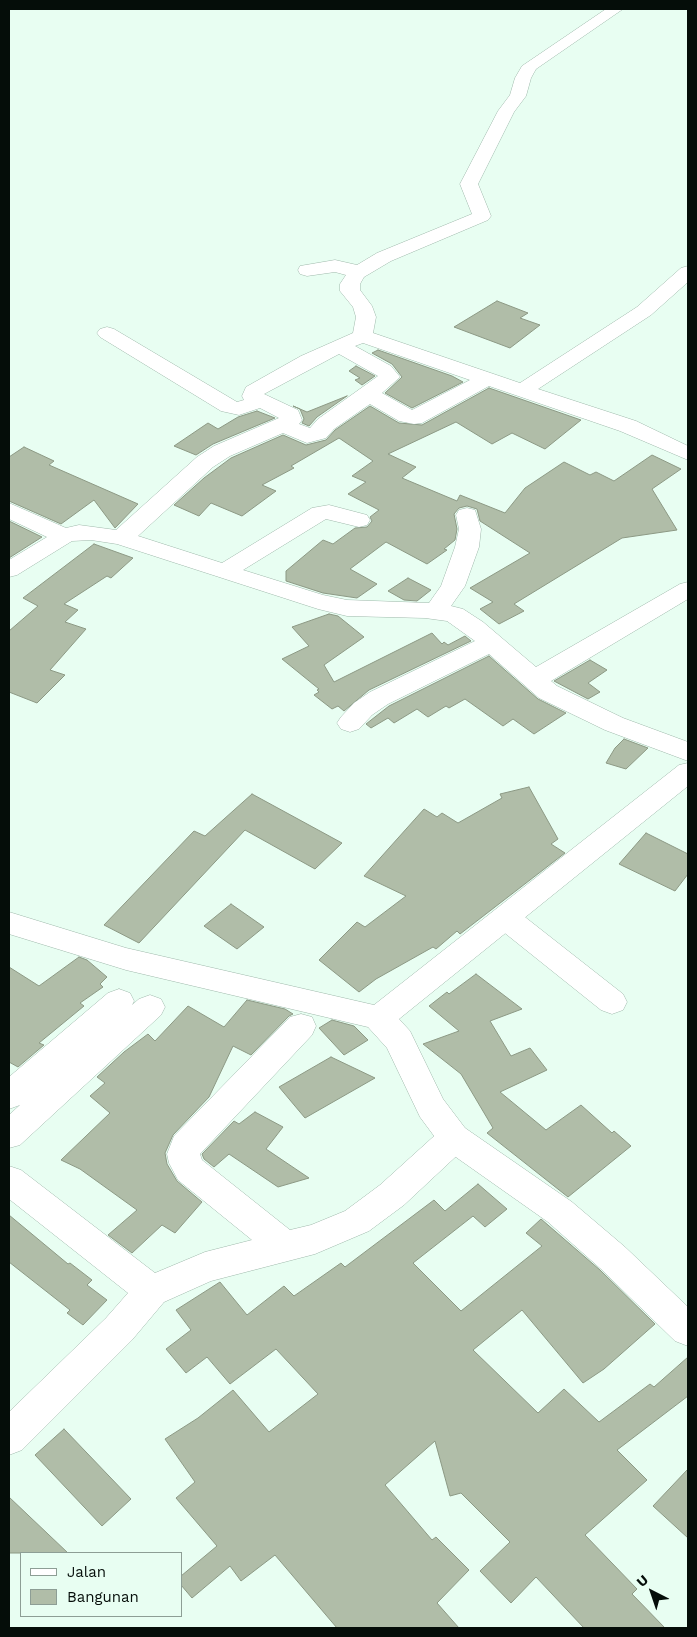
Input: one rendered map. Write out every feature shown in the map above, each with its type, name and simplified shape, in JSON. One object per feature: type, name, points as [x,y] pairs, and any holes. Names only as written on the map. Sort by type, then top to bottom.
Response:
[{"type":"street","points":[[362,336],[366,317],[362,306],[350,291],[350,284],[356,273],[384,257],[482,216],[470,184],[506,111],[518,96],[525,75],[537,60],[616,9]]},
{"type":"street","points":[[306,270],[335,266],[347,267],[356,273]]},
{"type":"street","points":[[521,391],[644,311],[688,272]]},
{"type":"street","points":[[107,333],[228,407],[239,409],[259,401]]},
{"type":"street","points":[[121,538],[157,508],[205,462],[222,451],[284,425],[291,420],[290,415],[259,401],[252,394],[258,387],[362,336],[628,426],[688,454]]},
{"type":"street","points":[[284,425],[307,437],[318,433],[326,424],[390,377],[384,370],[340,346]]},
{"type":"street","points":[[368,394],[414,418],[487,379]]},
{"type":"street","points":[[9,510],[64,536]]},
{"type":"street","points":[[225,571],[320,513],[329,512],[359,520]]},
{"type":"street","points":[[436,611],[453,586],[467,547],[470,529],[467,515]]},
{"type":"street","points":[[9,570],[64,536],[79,532],[121,538],[318,602],[347,608],[436,611],[454,614],[533,680],[566,702],[614,724],[688,752]]},
{"type":"street","points":[[533,680],[688,589]]},
{"type":"street","points":[[350,723],[363,709],[379,698],[491,643]]},
{"type":"street","points":[[379,1018],[688,772]]},
{"type":"street","points":[[506,918],[612,1002]]},
{"type":"street","points":[[9,923],[126,959],[357,1010],[379,1018],[399,1040],[431,1108],[454,1138],[560,1212],[613,1258],[688,1330]]},
{"type":"street","points":[[9,1096],[119,1001]]},
{"type":"street","points":[[9,1135],[150,1007]]},
{"type":"street","points":[[285,1247],[190,1170],[185,1163],[183,1154],[186,1146],[301,1026]]},
{"type":"street","points":[[9,1437],[119,1329],[152,1291],[204,1267],[314,1239],[357,1221],[392,1194],[454,1138]]},
{"type":"street","points":[[9,1180],[152,1291]]},
{"type":"building","points":[[497,301],[528,313],[520,318],[540,325],[510,348],[454,327]]},
{"type":"building","points":[[378,350],[452,376],[463,382],[412,408],[385,393],[402,377],[392,364],[372,353]]},
{"type":"building","points":[[356,366],[375,376],[362,385],[355,380],[360,378],[349,371]]},
{"type":"building","points":[[489,388],[581,420],[545,449],[512,433],[492,444],[456,422],[388,454],[416,467],[402,478],[457,501],[460,495],[505,513],[525,488],[564,462],[590,475],[596,472],[614,481],[652,455],[681,469],[652,489],[677,530],[622,538],[514,604],[524,611],[499,624],[480,609],[493,602],[470,588],[530,553],[480,521],[477,509],[467,506],[459,508],[454,514],[457,529],[455,540],[444,549],[447,550],[427,564],[386,542],[350,569],[377,584],[357,598],[323,593],[286,581],[286,571],[323,540],[333,544],[355,528],[367,527],[372,521],[370,517],[379,510],[348,494],[366,482],[352,476],[373,461],[339,438],[291,466],[294,468],[262,485],[276,491],[242,516],[211,503],[199,516],[174,505],[204,478],[231,458],[283,435],[306,445],[326,440],[335,430],[370,406],[399,423],[422,425]]},
{"type":"building","points":[[347,396],[317,417],[309,426],[302,423],[304,419],[300,409],[307,412]]},
{"type":"building","points":[[257,411],[275,418],[213,444],[196,455],[174,446],[208,423],[218,429],[238,417]]},
{"type":"building","points":[[24,447],[54,461],[49,465],[138,504],[115,528],[94,500],[61,524],[9,501],[9,457]]},
{"type":"building","points":[[9,521],[42,537],[9,558]]},
{"type":"building","points":[[94,544],[133,558],[111,578],[107,576],[64,604],[78,610],[65,622],[86,629],[50,670],[65,675],[37,703],[9,692],[9,631],[38,606],[23,598]]},
{"type":"building","points":[[408,578],[431,590],[417,601],[404,600],[388,591]]},
{"type":"building","points":[[329,614],[338,616],[364,637],[324,665],[334,682],[432,633],[442,644],[444,642],[448,645],[465,636],[471,641],[369,690],[344,711],[338,706],[332,709],[314,695],[319,692],[317,690],[319,689],[282,659],[309,646],[292,627]]},
{"type":"building","points":[[489,656],[538,699],[566,713],[534,734],[513,719],[503,726],[465,699],[449,708],[446,706],[428,717],[417,709],[394,723],[388,718],[371,728],[366,724],[389,706]]},
{"type":"building","points":[[590,660],[607,670],[588,683],[600,692],[588,699],[554,681]]},
{"type":"building","points":[[624,739],[648,748],[626,769],[606,763],[615,748]]},
{"type":"building","points":[[529,787],[558,839],[551,844],[565,853],[460,934],[457,931],[436,949],[433,947],[376,979],[359,992],[319,960],[357,922],[365,927],[406,896],[364,876],[424,809],[437,817],[442,813],[458,823],[502,798],[500,794]]},
{"type":"building","points":[[252,794],[342,843],[315,869],[245,830],[139,943],[104,925],[194,831],[205,836]]},
{"type":"building","points":[[646,833],[688,854],[688,874],[675,891],[619,864]]},
{"type":"building","points":[[231,904],[264,927],[237,949],[204,926]]},
{"type":"building","points":[[79,957],[87,960],[107,977],[100,984],[103,987],[80,1003],[84,1006],[39,1043],[44,1045],[18,1067],[9,1062],[9,967],[39,986]]},
{"type":"building","points":[[476,974],[522,1009],[490,1021],[511,1056],[530,1048],[547,1070],[500,1092],[546,1130],[581,1105],[612,1133],[614,1131],[631,1146],[568,1197],[487,1133],[493,1128],[461,1074],[423,1044],[459,1031],[429,1006]]},
{"type":"building","points":[[247,1000],[285,1009],[293,1014],[251,1055],[233,1046],[209,1097],[173,1135],[165,1153],[167,1164],[177,1181],[202,1202],[175,1233],[162,1225],[132,1253],[108,1235],[137,1210],[80,1169],[61,1160],[110,1113],[90,1096],[105,1083],[97,1077],[124,1052],[148,1034],[155,1041],[188,1006],[224,1027]]},
{"type":"building","points":[[332,1020],[354,1026],[368,1040],[344,1055],[319,1028]]},
{"type":"building","points":[[331,1057],[375,1078],[305,1118],[279,1087]]},
{"type":"building","points":[[255,1112],[283,1127],[266,1149],[309,1178],[278,1187],[229,1154],[214,1167],[204,1159],[202,1154],[234,1121],[239,1124]]},
{"type":"building","points":[[478,1184],[507,1209],[485,1227],[473,1216],[413,1263],[461,1311],[542,1246],[526,1233],[541,1219],[600,1270],[655,1324],[604,1369],[583,1383],[522,1310],[473,1350],[538,1413],[564,1389],[599,1422],[650,1384],[654,1387],[688,1357],[688,1396],[617,1450],[647,1480],[585,1535],[637,1589],[632,1594],[665,1628],[584,1628],[536,1577],[511,1603],[480,1571],[510,1542],[461,1493],[450,1496],[435,1441],[385,1485],[432,1540],[436,1537],[469,1570],[437,1603],[459,1628],[337,1628],[275,1555],[241,1581],[230,1566],[192,1598],[182,1586],[182,1575],[217,1546],[176,1498],[195,1482],[165,1439],[198,1418],[233,1390],[269,1432],[318,1394],[276,1349],[230,1384],[207,1357],[186,1373],[166,1349],[191,1330],[176,1310],[220,1282],[247,1315],[284,1286],[294,1296],[341,1263],[345,1267],[434,1200],[445,1211]]},
{"type":"building","points":[[9,1215],[68,1264],[70,1263],[92,1280],[87,1285],[107,1300],[83,1325],[67,1313],[70,1310],[9,1262]]},
{"type":"building","points":[[64,1429],[131,1499],[102,1526],[35,1455]]},
{"type":"building","points":[[688,1469],[688,1538],[653,1506]]},
{"type":"building","points":[[9,1497],[67,1552],[20,1552],[9,1553]]}]
